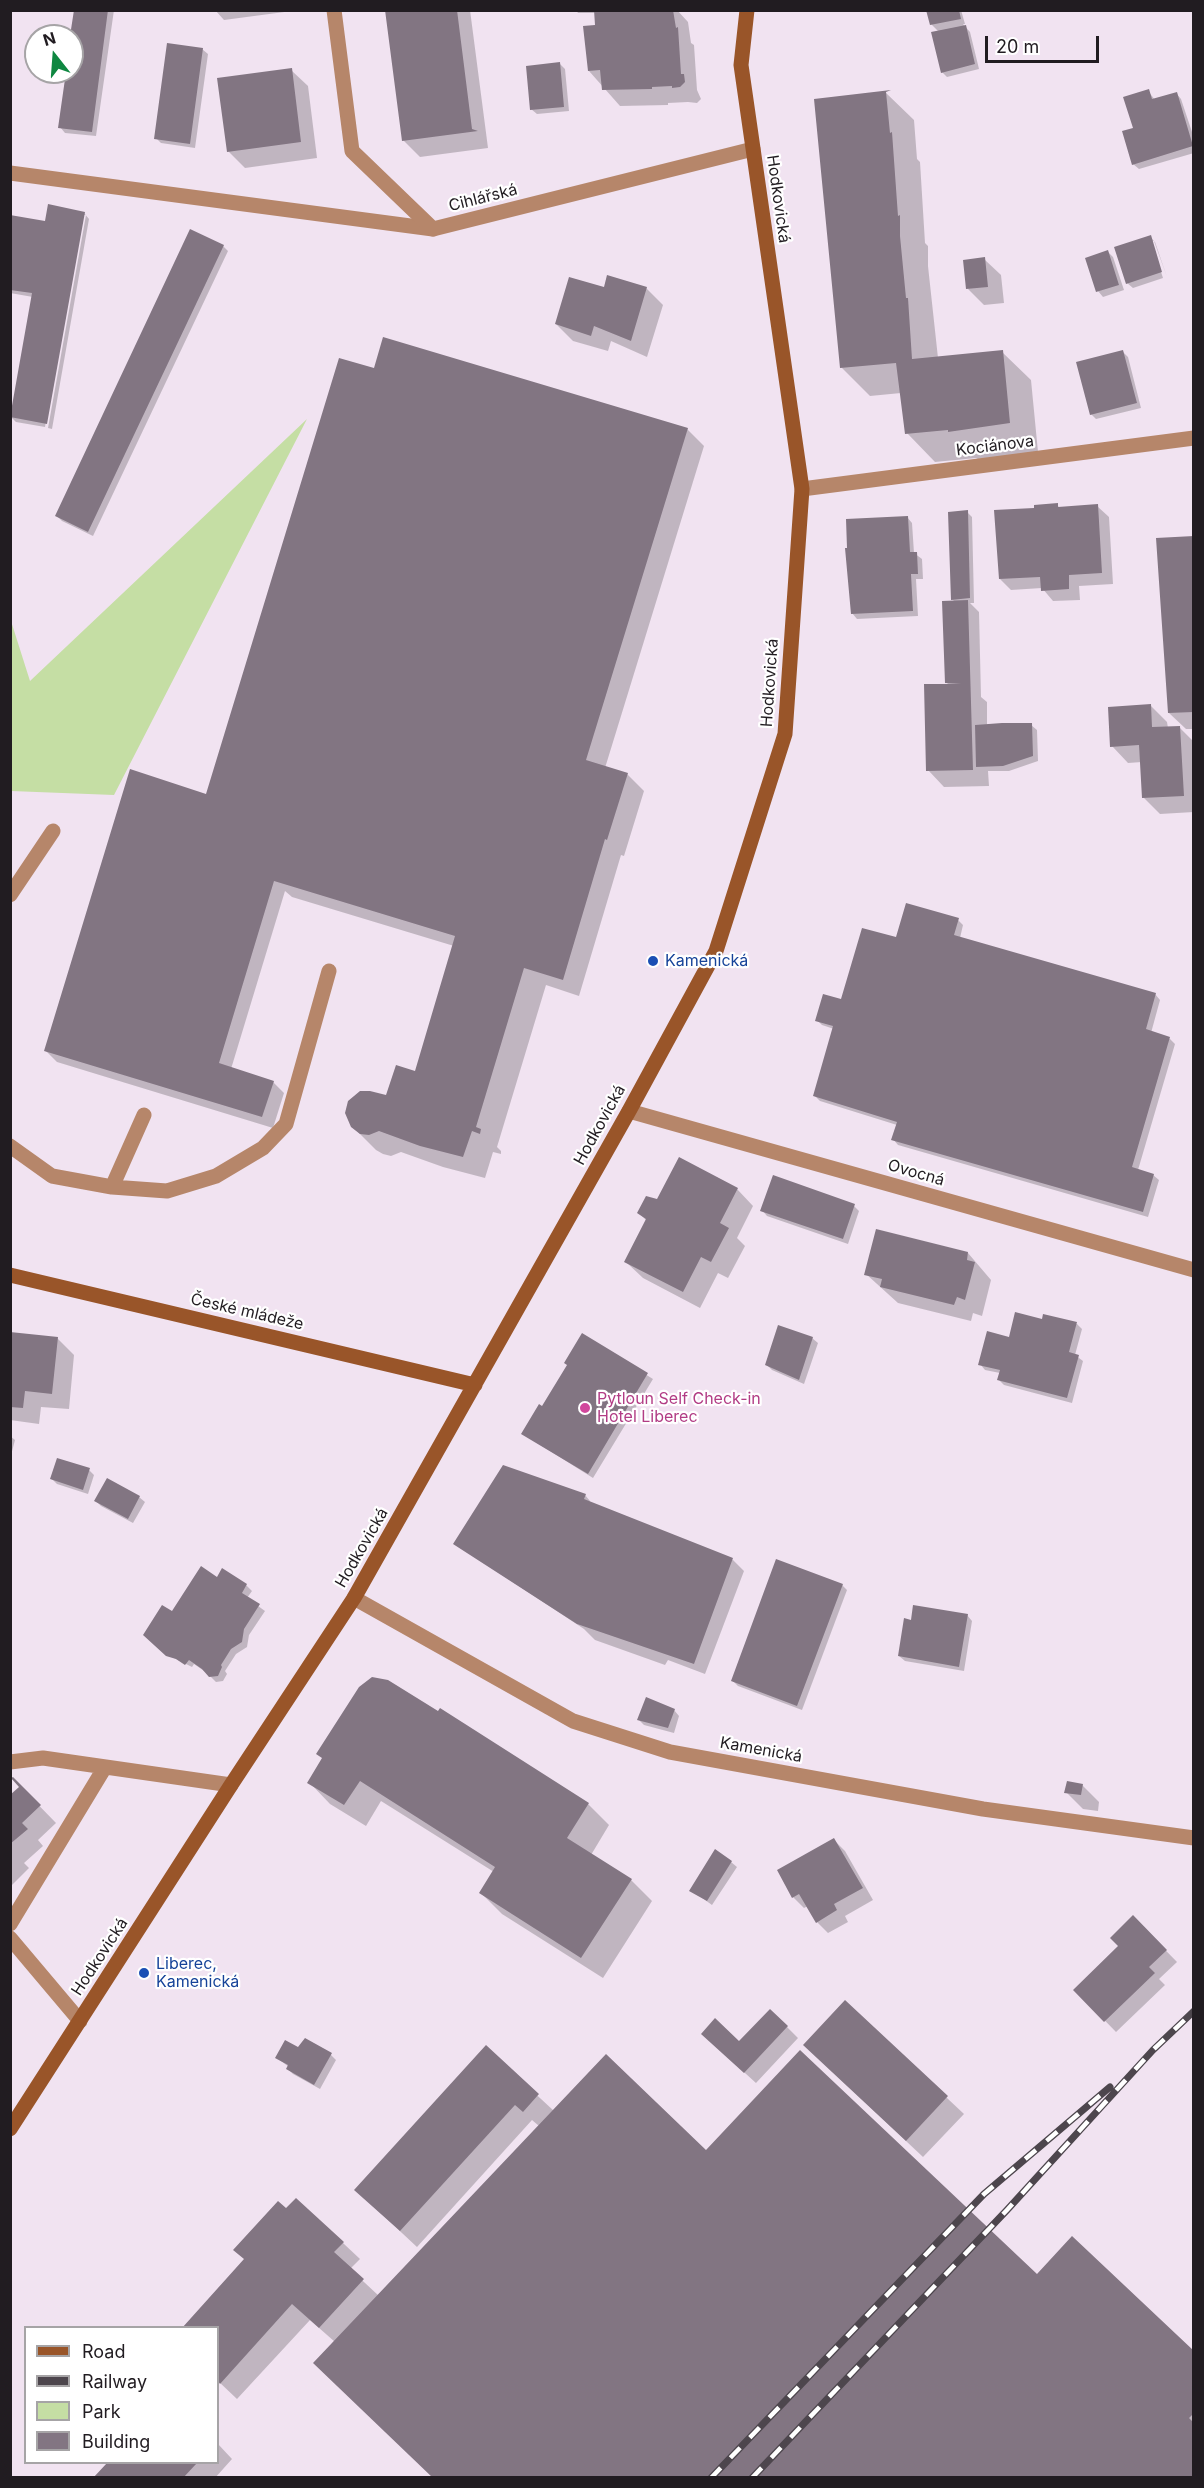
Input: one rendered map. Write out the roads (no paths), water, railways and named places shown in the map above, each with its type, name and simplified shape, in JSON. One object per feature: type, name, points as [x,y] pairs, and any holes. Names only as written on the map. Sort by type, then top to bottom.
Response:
[{"type":"street","name":"Cihlářská","points":[[334,10],[352,151],[434,229],[753,149]]},
{"type":"street","name":"Hodkovická","points":[[10,2129],[354,1598],[629,1111],[716,951],[785,734],[802,489],[741,65],[747,10]]},
{"type":"street","points":[[10,173],[434,229]]},
{"type":"street","name":"Kociánova","points":[[802,489],[1194,438]]},
{"type":"street","points":[[10,895],[52,831]]},
{"type":"street","points":[[10,1146],[52,1176],[112,1187],[167,1191],[216,1176],[262,1148],[286,1124],[329,971]]},
{"type":"street","name":"Ovocná","points":[[629,1111],[1194,1270]]},
{"type":"street","points":[[112,1187],[144,1115]]},
{"type":"street","name":"České mládeže","points":[[10,1275],[475,1385]]},
{"type":"street","name":"Kamenická","points":[[354,1598],[573,1721],[670,1752],[983,1809],[1194,1838]]},
{"type":"street","points":[[10,1762],[43,1758],[231,1785]]},
{"type":"street","points":[[10,1924],[105,1767]]},
{"type":"street","points":[[10,1938],[80,2021]]},
{"type":"railway","points":[[752,2478],[1007,2210],[1153,2050],[1194,2011]]},
{"type":"railway","points":[[711,2478],[984,2194],[1110,2087]]},
{"type":"place","name":"Kamenická","points":[[653,961]]},
{"type":"place","name":"Pytloun Self Check-in Hotel Liberec","points":[[585,1408]]},
{"type":"place","name":"Liberec, Kamenická","points":[[144,1973]]}]
